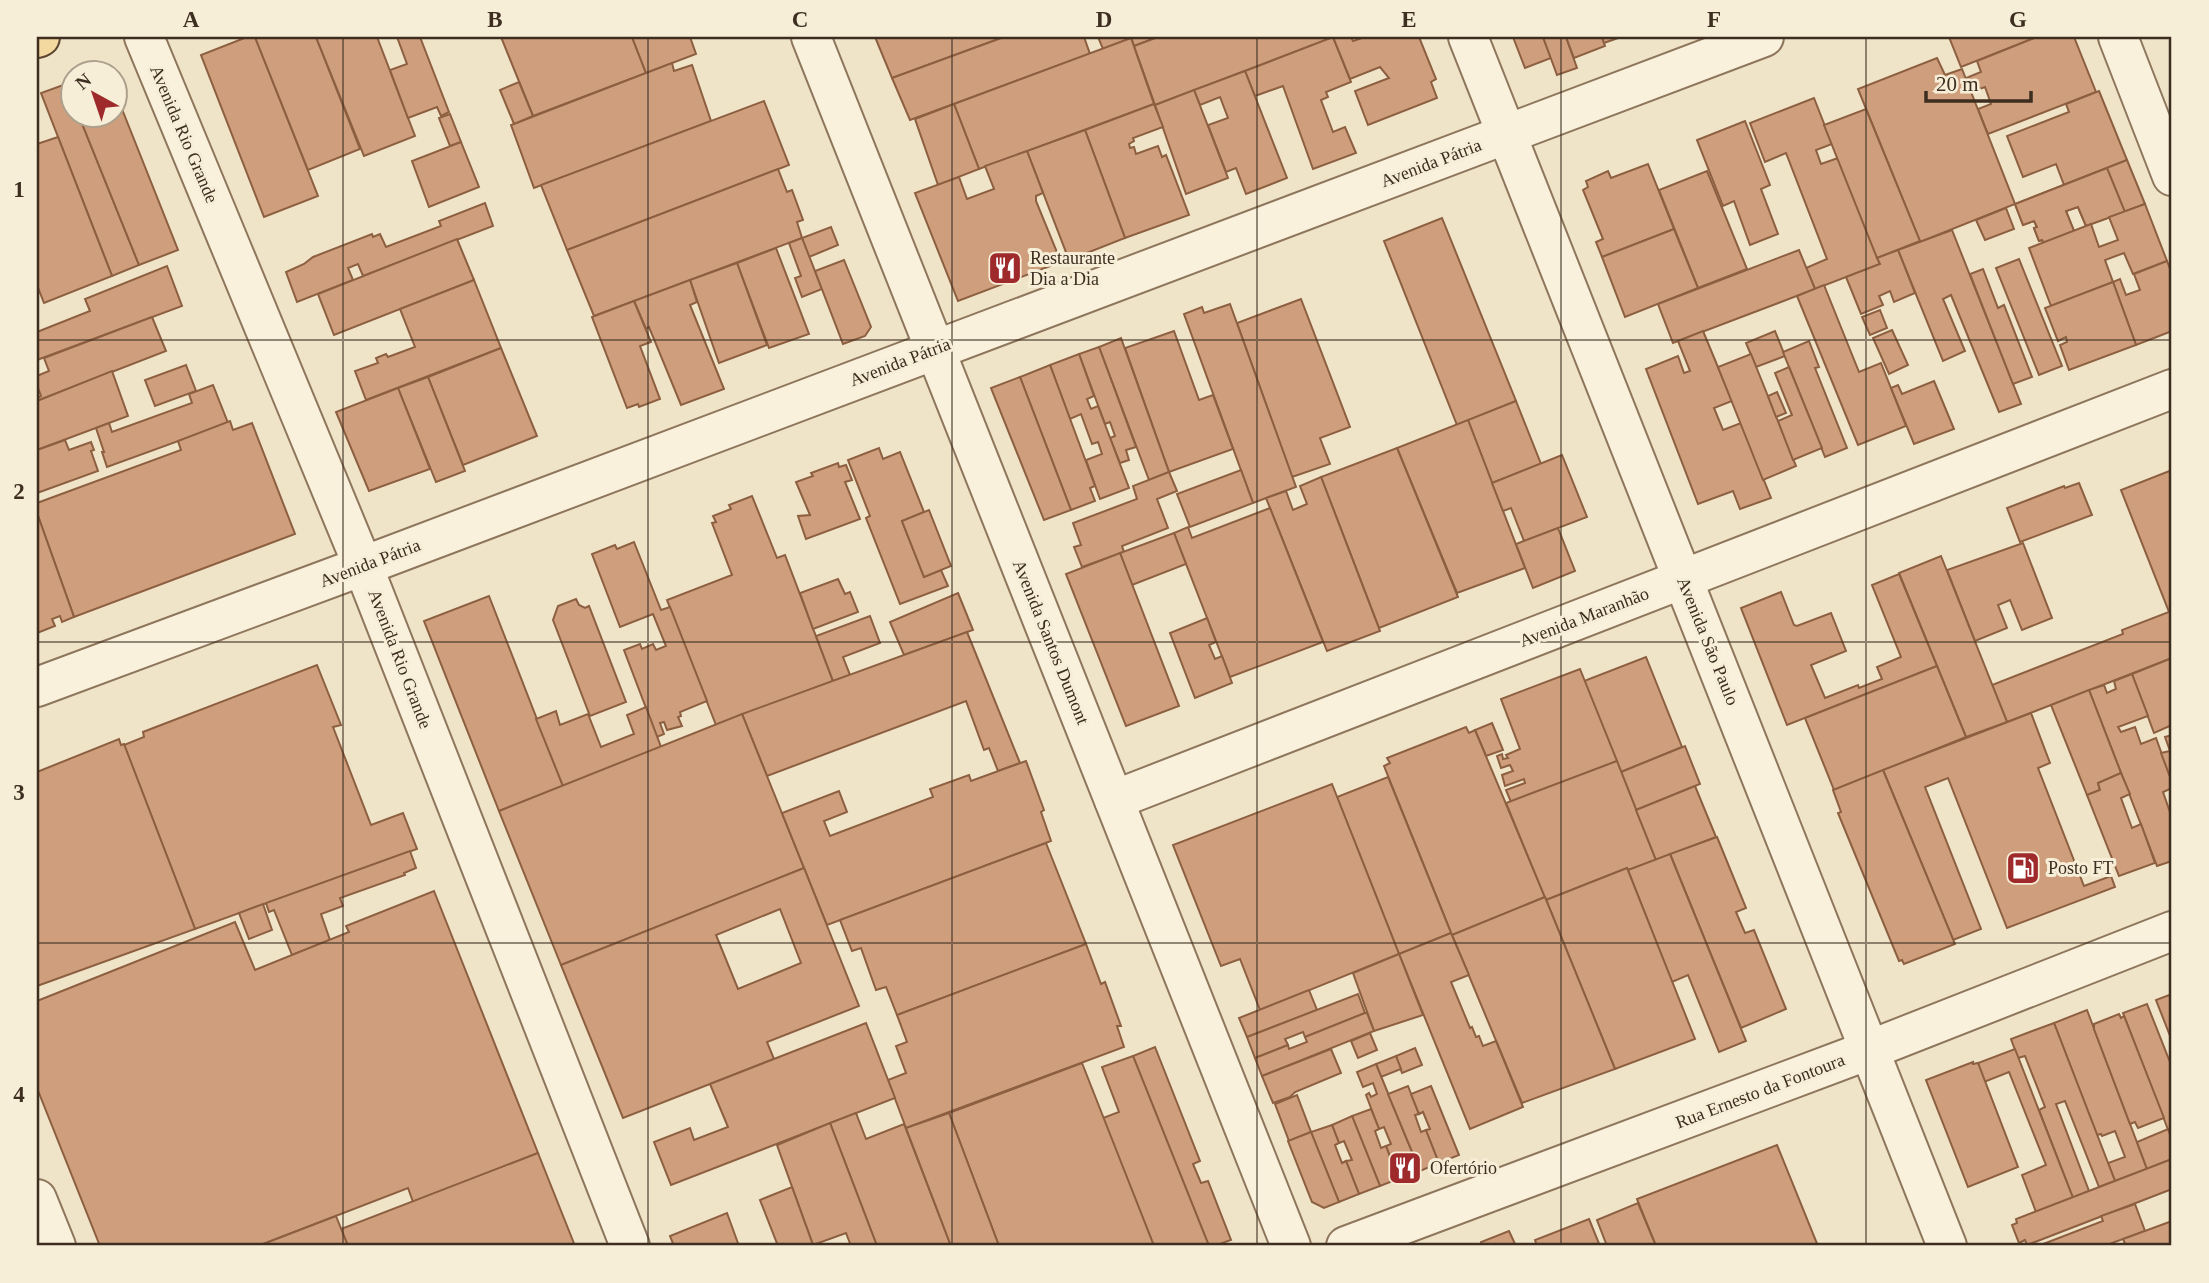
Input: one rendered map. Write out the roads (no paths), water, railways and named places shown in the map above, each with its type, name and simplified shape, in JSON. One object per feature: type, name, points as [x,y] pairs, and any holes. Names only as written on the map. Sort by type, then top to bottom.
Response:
[{"type":"street","name":"Avenida Rio Grande","points":[[144,37],[363,566],[629,1246]]},
{"type":"street","name":"Avenida Santos Dumont","points":[[811,37],[1291,1246]]},
{"type":"street","name":"Avenida São Paulo","points":[[1468,37],[1947,1246]]},
{"type":"street","name":"Avenida Pátria","points":[[37,687],[1764,37]]},
{"type":"street","points":[[2118,37],[2172,176]]},
{"type":"street","name":"Avenida Maranhão","points":[[1114,800],[2172,389]]},
{"type":"street","name":"Rua Ernesto da Fontoura","points":[[1346,1246],[1869,1050],[2172,931]]},
{"type":"street","points":[[37,1199],[56,1246]]},
{"type":"place","name":"Restaurante Dia a Dia","points":[[1005,268]]},
{"type":"place","name":"Posto FT","points":[[2023,868]]},
{"type":"place","name":"Ofertório","points":[[1405,1168]]}]
